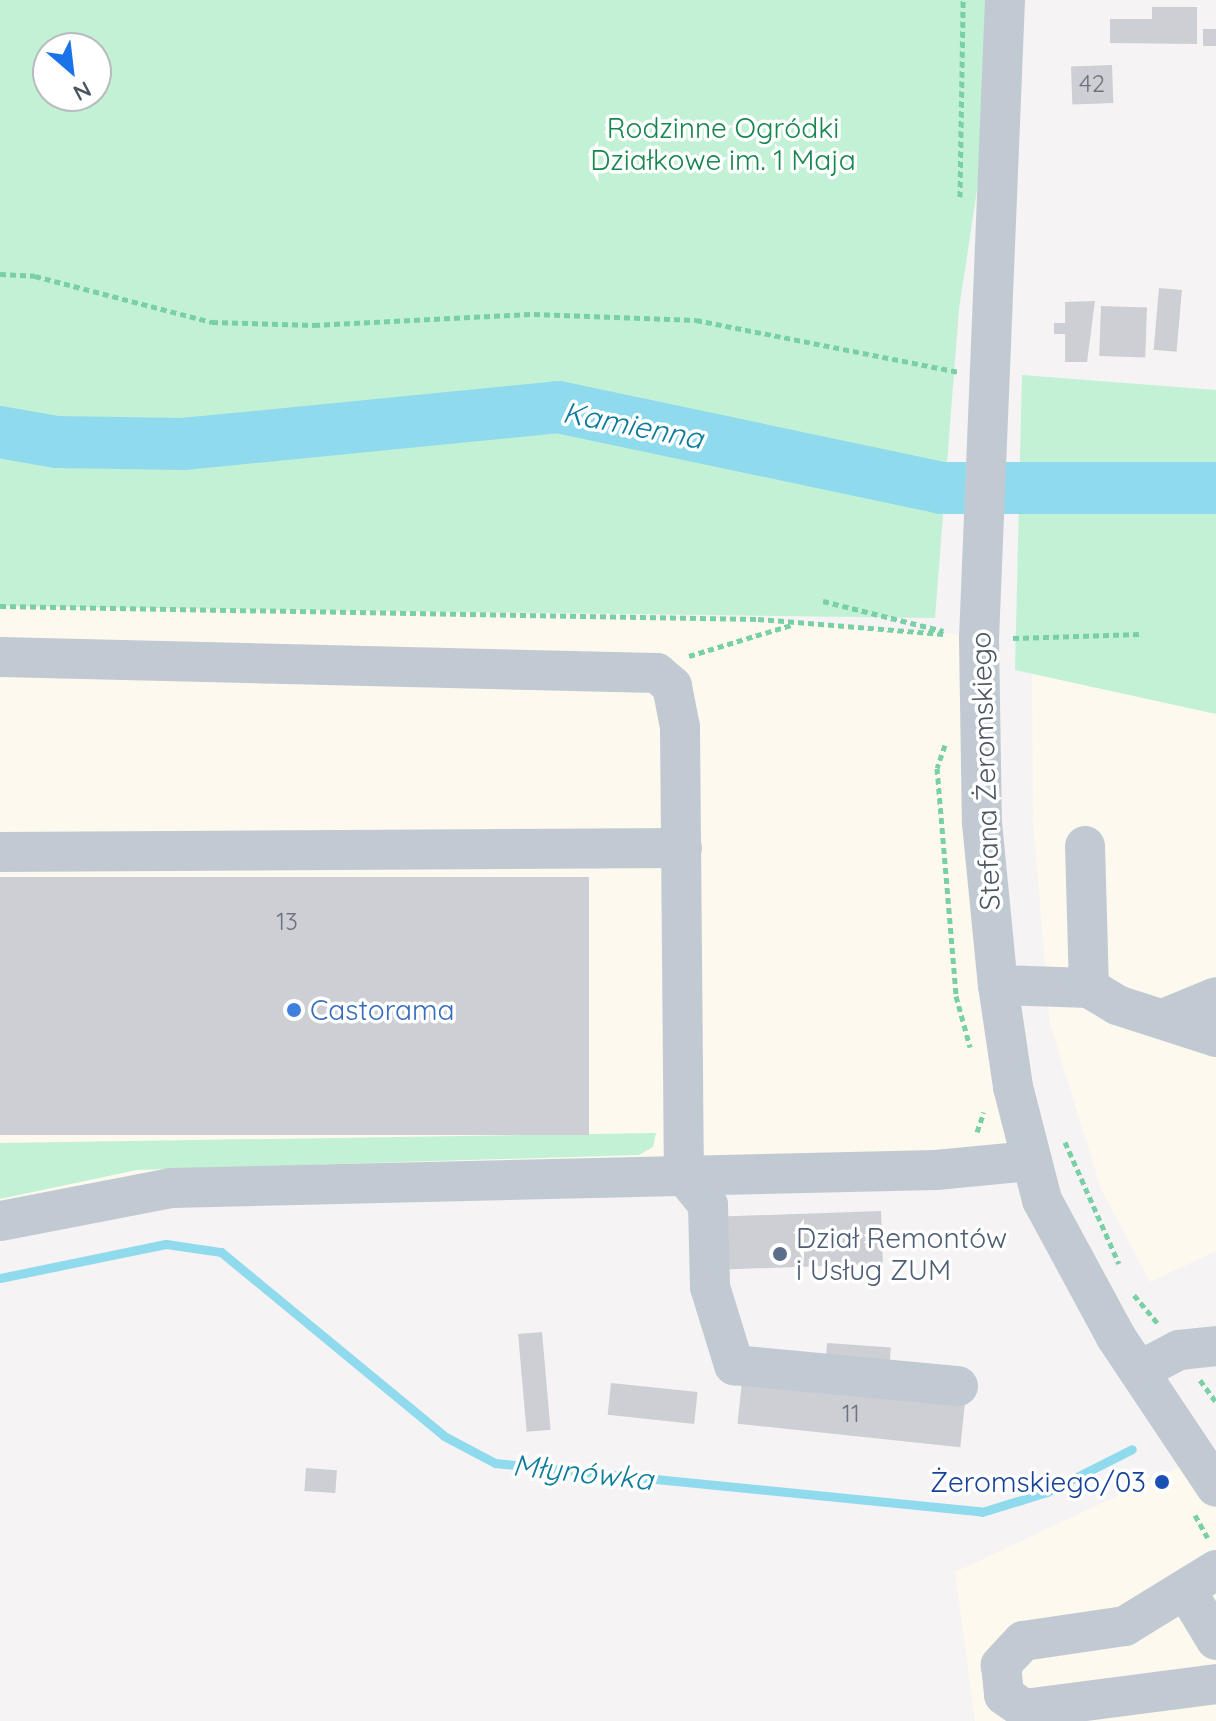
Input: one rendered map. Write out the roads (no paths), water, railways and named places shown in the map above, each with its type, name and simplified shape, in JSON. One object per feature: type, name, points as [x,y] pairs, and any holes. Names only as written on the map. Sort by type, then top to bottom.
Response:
[{"type":"street","name":"Stefana Żeromskiego","points":[[1005,0],[979,388],[982,823],[998,985],[1029,1161],[1060,1239],[1139,1371],[1216,1487]]},
{"type":"street","points":[[0,657],[657,673],[678,705],[682,848],[676,903],[684,1175],[708,1205],[710,1287],[734,1365],[958,1386]]},
{"type":"street","points":[[1085,846],[1089,988]]},
{"type":"street","points":[[0,852],[682,848]]},
{"type":"street","points":[[998,985],[1089,988],[1216,1037]]},
{"type":"street","points":[[1163,1019],[1216,997]]},
{"type":"street","points":[[0,1221],[172,1188],[684,1175],[1029,1161]]},
{"type":"street","points":[[1139,1371],[1197,1348],[1216,1318]]},
{"type":"street","points":[[1216,1640],[1201,1581],[1125,1626],[1013,1646],[1001,1665],[1012,1713],[1216,1684]]},
{"type":"waterway","name":"Kamienna","points":[[0,432],[57,442],[183,444],[558,407],[941,488],[1216,488]]},
{"type":"waterway","name":"Młynówka","points":[[0,1278],[166,1244],[221,1252],[444,1436],[495,1463],[982,1512],[1047,1492],[1132,1449]]},
{"type":"place","name":"Castorama","points":[[294,1010]]},
{"type":"place","name":"Dział Remontów i Usług ZUM","points":[[780,1254]]},
{"type":"place","name":"Żeromskiego/03","points":[[1162,1482]]},
{"type":"park label","name":"Rodzinne Ogródki Działkowe im. 1 Maja","points":[[723,144]]}]
